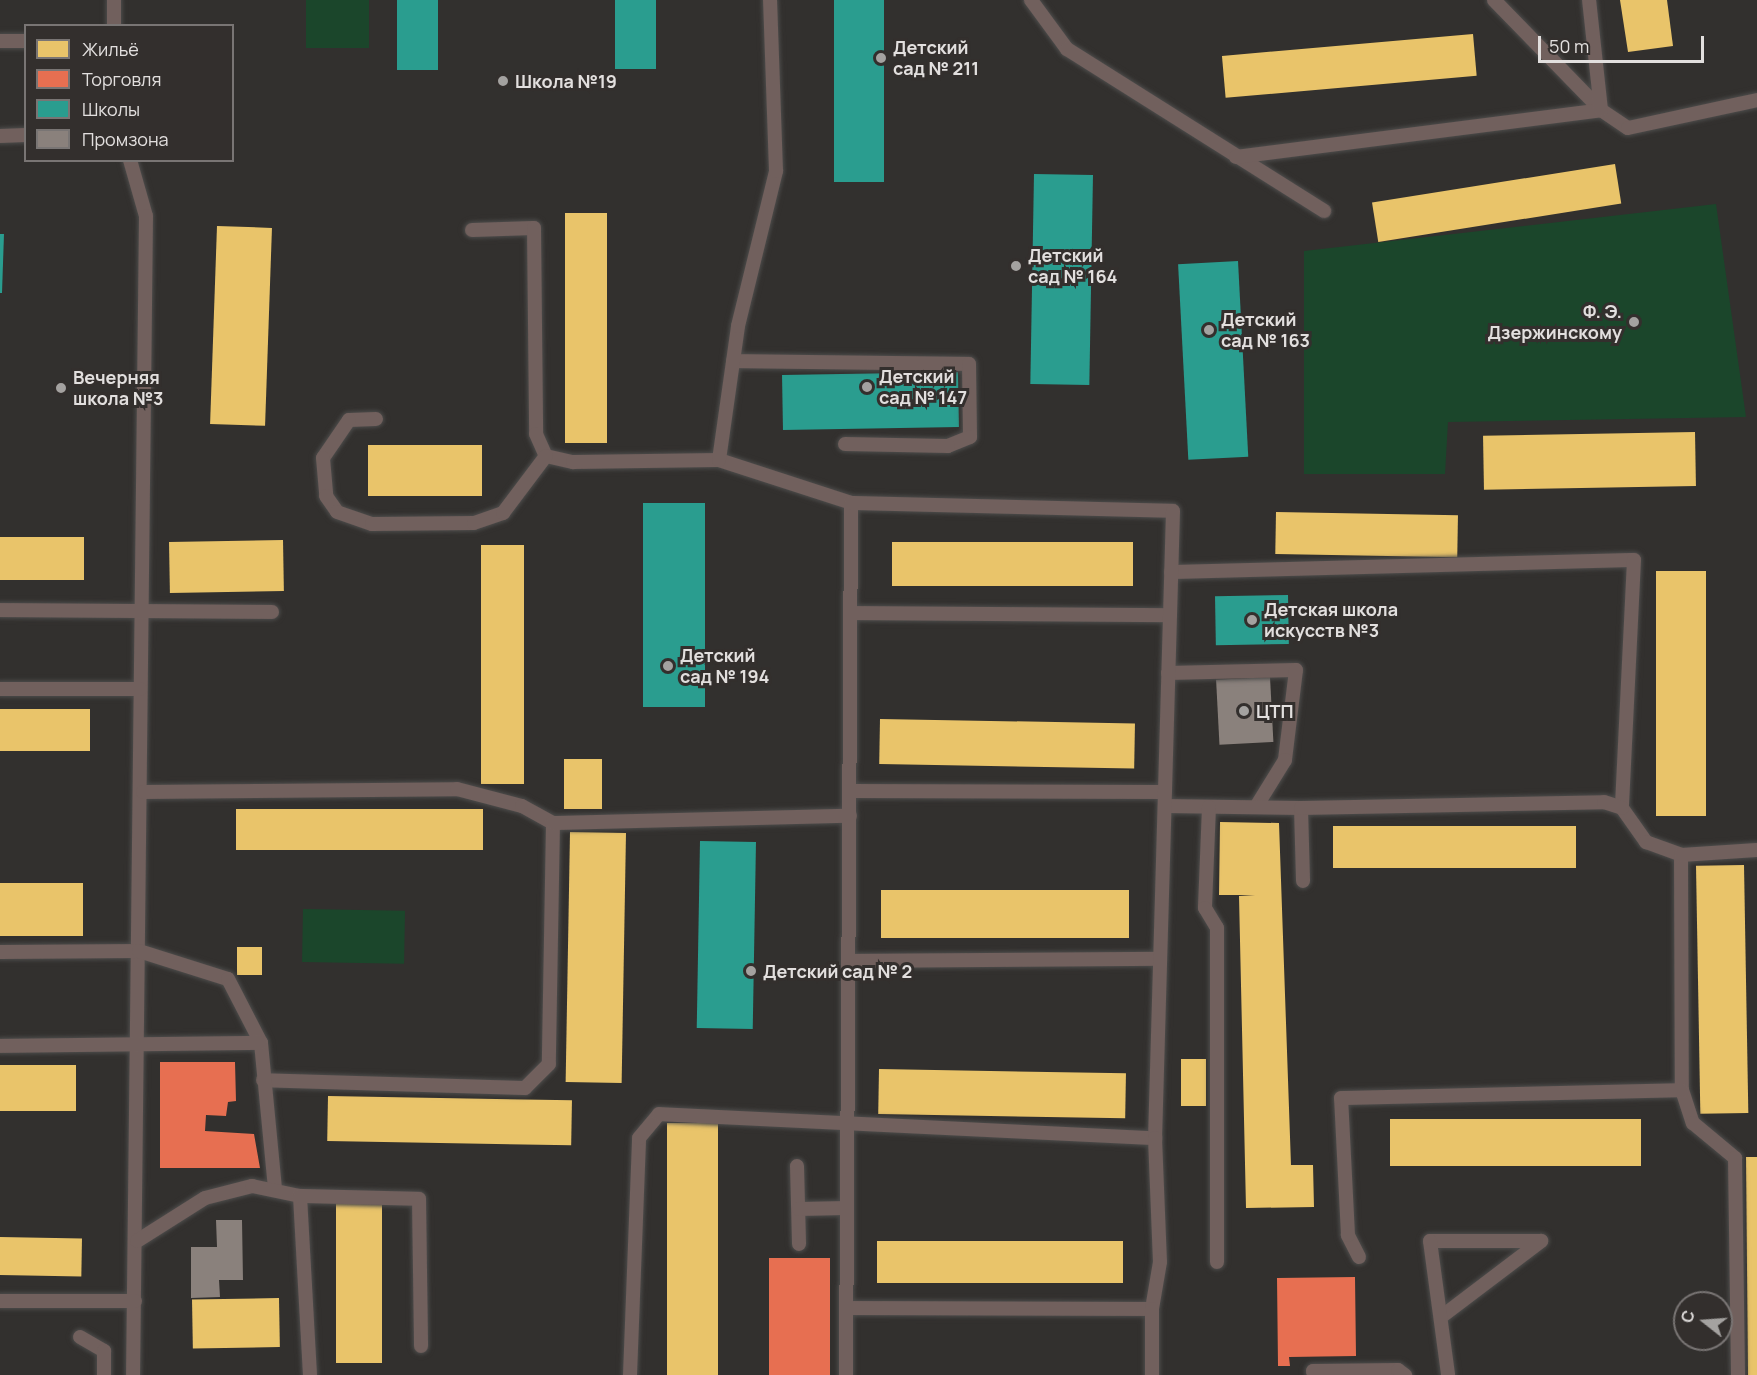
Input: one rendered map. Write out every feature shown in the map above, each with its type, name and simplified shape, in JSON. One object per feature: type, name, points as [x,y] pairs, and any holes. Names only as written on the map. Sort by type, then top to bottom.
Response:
[{"type":"lane","points":[[114,0],[114,24]]},
{"type":"lane","points":[[719,460],[733,361],[776,171],[770,0]]},
{"type":"lane","points":[[1031,0],[1067,49],[1166,106],[1236,158],[1324,211]]},
{"type":"lane","points":[[1494,0],[1601,110],[1628,128],[1757,100]]},
{"type":"lane","points":[[1589,0],[1601,110]]},
{"type":"lane","points":[[0,41],[24,41]]},
{"type":"lane","points":[[1236,158],[1601,110]]},
{"type":"lane","points":[[0,136],[24,135]]},
{"type":"lane","points":[[130,162],[146,216],[139,614],[143,792],[133,1375]]},
{"type":"lane","points":[[472,230],[534,228],[536,435],[546,456]]},
{"type":"lane","points":[[733,361],[969,364],[970,437],[948,446],[845,444]]},
{"type":"lane","points":[[376,419],[349,420],[323,458],[326,496],[337,512],[372,525],[474,524],[503,513],[546,456]]},
{"type":"lane","points":[[546,456],[573,462],[719,460],[851,503],[1173,511],[1155,1138],[1160,1262],[1152,1309],[1152,1375]]},
{"type":"lane","points":[[846,1375],[851,503]]},
{"type":"lane","points":[[1171,572],[1634,560],[1622,808]]},
{"type":"lane","points":[[0,610],[139,614],[272,612]]},
{"type":"lane","points":[[851,613],[1170,615]]},
{"type":"lane","points":[[1168,673],[1296,670],[1286,760],[1256,807]]},
{"type":"lane","points":[[0,689],[140,689]]},
{"type":"lane","points":[[143,792],[457,789],[522,806],[553,823],[850,816]]},
{"type":"lane","points":[[850,791],[1165,799],[1209,807],[1301,808],[1604,802],[1622,808],[1646,842],[1681,855],[1757,850]]},
{"type":"lane","points":[[1209,807],[1205,908],[1217,928],[1217,1262]]},
{"type":"lane","points":[[1301,808],[1303,881]]},
{"type":"lane","points":[[263,1080],[525,1088],[549,1064],[553,823]]},
{"type":"lane","points":[[1681,855],[1682,1090],[1693,1123],[1735,1158],[1738,1375]]},
{"type":"lane","points":[[0,952],[139,951],[228,979],[261,1043],[275,1188]]},
{"type":"lane","points":[[849,962],[1160,959]]},
{"type":"lane","points":[[0,1046],[138,1048],[261,1043]]},
{"type":"lane","points":[[1359,1257],[1348,1235],[1341,1098],[1682,1090]]},
{"type":"lane","points":[[630,1375],[639,1138],[659,1114],[846,1127],[1155,1138]]},
{"type":"lane","points":[[797,1166],[799,1244]]},
{"type":"lane","points":[[137,1241],[205,1198],[252,1186],[275,1188],[300,1196],[419,1199],[421,1346]]},
{"type":"lane","points":[[300,1196],[310,1375]]},
{"type":"lane","points":[[799,1209],[846,1208]]},
{"type":"lane","points":[[1441,1317],[1541,1241],[1430,1241],[1449,1375]]},
{"type":"lane","points":[[0,1301],[135,1301]]},
{"type":"lane","points":[[846,1308],[1152,1309]]},
{"type":"lane","points":[[80,1337],[104,1351],[104,1375]]},
{"type":"lane","points":[[1314,1375],[1313,1371],[1398,1370],[1405,1375]]},
{"type":"green space","points":[[306,0],[369,0],[369,48],[306,48]]},
{"type":"green space","points":[[1716,204],[1746,417],[1448,422],[1445,474],[1304,474],[1304,251]]},
{"type":"green space","points":[[303,909],[405,911],[404,964],[302,962]]},
{"type":"building: Жильё","points":[[1620,0],[1667,0],[1673,46],[1628,52]]},
{"type":"building: Жильё","points":[[1473,34],[1477,76],[1226,98],[1222,56]]},
{"type":"building: Жильё","points":[[1615,164],[1621,204],[1378,242],[1372,202]]},
{"type":"building: Жильё","points":[[565,213],[607,213],[607,443],[565,443]]},
{"type":"building: Жильё","points":[[217,226],[272,228],[265,426],[210,424]]},
{"type":"building: Жильё","points":[[1695,432],[1696,486],[1484,490],[1483,436]]},
{"type":"building: Жильё","points":[[368,445],[482,445],[482,496],[368,496]]},
{"type":"building: Жильё","points":[[1276,512],[1458,515],[1457,557],[1275,554]]},
{"type":"building: Жильё","points":[[0,537],[84,537],[84,580],[0,580]]},
{"type":"building: Жильё","points":[[283,540],[284,591],[170,593],[169,542]]},
{"type":"building: Жильё","points":[[892,542],[1133,542],[1133,586],[892,586]]},
{"type":"building: Жильё","points":[[481,545],[524,545],[524,784],[481,784]]},
{"type":"building: Жильё","points":[[1656,571],[1706,571],[1706,816],[1656,816]]},
{"type":"building: Жильё","points":[[0,709],[90,709],[90,751],[0,751]]},
{"type":"building: Жильё","points":[[880,719],[1135,723],[1134,768],[879,764]]},
{"type":"building: Жильё","points":[[564,759],[602,759],[602,809],[564,809]]},
{"type":"building: Жильё","points":[[236,809],[483,809],[483,850],[236,850]]},
{"type":"building: Жильё","points":[[1220,822],[1279,823],[1291,1165],[1313,1165],[1314,1207],[1246,1208],[1239,896],[1255,895],[1219,895]]},
{"type":"building: Жильё","points":[[1333,826],[1576,826],[1576,868],[1333,868]]},
{"type":"building: Жильё","points":[[570,832],[626,833],[622,1083],[566,1082]]},
{"type":"building: Жильё","points":[[1744,865],[1748,1113],[1700,1114],[1696,866]]},
{"type":"building: Жильё","points":[[0,883],[83,883],[83,936],[0,936]]},
{"type":"building: Жильё","points":[[881,890],[1129,890],[1129,938],[881,938]]},
{"type":"building: Жильё","points":[[237,947],[262,947],[262,975],[237,975]]},
{"type":"building: Жильё","points":[[1181,1059],[1206,1059],[1206,1106],[1181,1106]]},
{"type":"building: Жильё","points":[[0,1065],[76,1065],[76,1111],[0,1111]]},
{"type":"building: Жильё","points":[[879,1069],[1126,1073],[1125,1118],[878,1114]]},
{"type":"building: Жильё","points":[[328,1096],[572,1100],[571,1145],[327,1141]]},
{"type":"building: Жильё","points":[[1390,1119],[1641,1119],[1641,1166],[1390,1166]]},
{"type":"building: Жильё","points":[[667,1123],[718,1123],[718,1375],[667,1375]]},
{"type":"building: Жильё","points":[[1746,1157],[1757,1157],[1757,1375],[1748,1375]]},
{"type":"building: Жильё","points":[[336,1203],[382,1203],[382,1363],[336,1363]]},
{"type":"building: Жильё","points":[[0,1237],[82,1238],[81,1276],[0,1275]]},
{"type":"building: Жильё","points":[[877,1241],[1123,1241],[1123,1283],[877,1283]]},
{"type":"building: Жильё","points":[[279,1298],[280,1347],[193,1349],[192,1300]]},
{"type":"building: Торговля","points":[[160,1062],[235,1062],[236,1101],[228,1102],[226,1116],[206,1115],[205,1131],[254,1134],[260,1168],[160,1168]]},
{"type":"building: Торговля","points":[[769,1258],[830,1258],[830,1375],[769,1375]]},
{"type":"building: Торговля","points":[[1355,1277],[1356,1356],[1289,1357],[1290,1366],[1278,1366],[1277,1278]]},
{"type":"building: Школы","points":[[397,0],[438,0],[438,70],[397,70]]},
{"type":"building: Школы","points":[[615,0],[656,0],[656,69],[615,69]]},
{"type":"building: Школы","points":[[834,0],[884,0],[884,182],[834,182]]},
{"type":"building: Школы","points":[[1034,174],[1093,175],[1089,385],[1030,384]]},
{"type":"building: Школы","points":[[0,234],[4,234],[2,293],[0,293]]},
{"type":"building: Школы","points":[[1238,261],[1248,457],[1188,460],[1178,264]]},
{"type":"building: Школы","points":[[958,372],[959,427],[783,430],[782,375]]},
{"type":"building: Школы","points":[[643,503],[705,503],[705,707],[643,707]]},
{"type":"building: Школы","name":"Детская школа искусств №3","points":[[1288,595],[1289,644],[1216,645],[1215,596]]},
{"type":"building: Школы","points":[[700,841],[756,842],[753,1029],[697,1028]]},
{"type":"building: Промзона","name":"ЦТП","points":[[1270,677],[1273,742],[1219,745],[1216,680]]},
{"type":"building: Промзона","points":[[216,1220],[242,1220],[243,1280],[219,1280],[220,1297],[191,1298],[191,1247],[217,1247]]},
{"type":"place","name":"Детский сад № 211","points":[[881,58]]},
{"type":"place","name":"Школа №19","points":[[503,81]]},
{"type":"place","name":"Детский сад № 164","points":[[1016,266]]},
{"type":"place","name":"Ф. Э. Дзержинскому","points":[[1634,322]]},
{"type":"place","name":"Детский сад № 163","points":[[1209,330]]},
{"type":"place","name":"Детский сад № 147","points":[[867,387]]},
{"type":"place","name":"Вечерняя школа №3","points":[[61,388]]},
{"type":"place","name":"Детская школа искусств №3","points":[[1252,620]]},
{"type":"place","name":"Детский сад № 194","points":[[668,666]]},
{"type":"place","name":"ЦТП","points":[[1244,711]]},
{"type":"place","name":"Детский сад № 2","points":[[751,971]]}]
